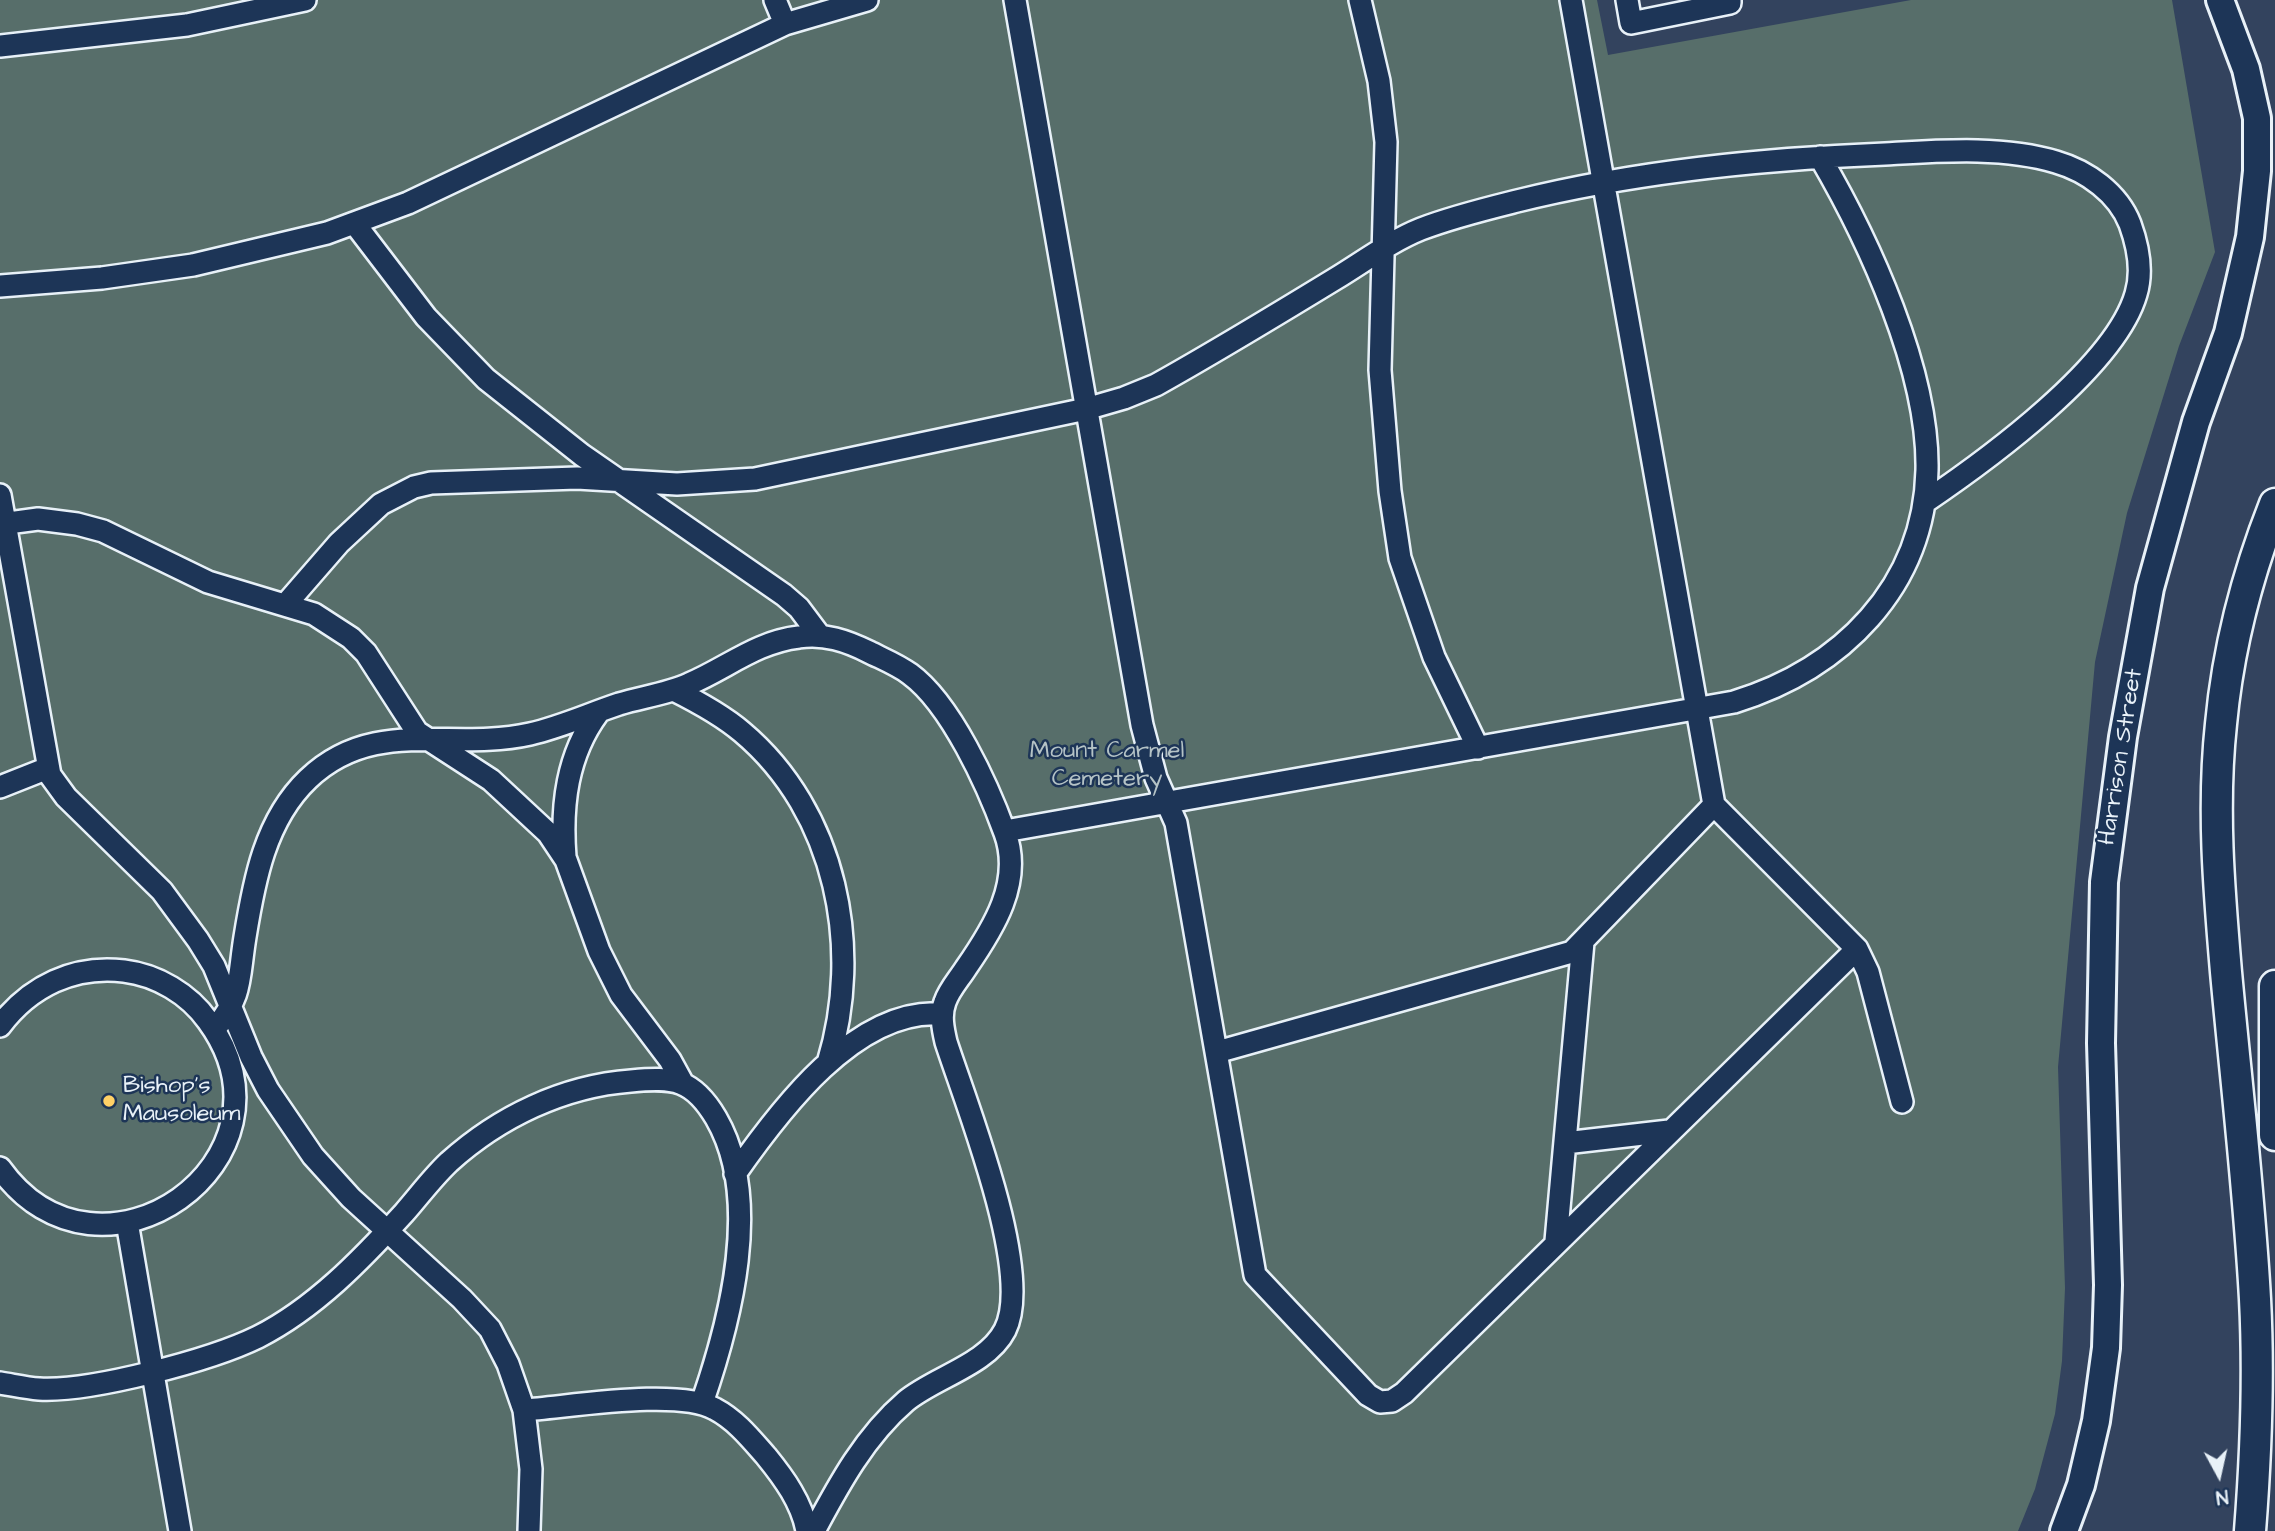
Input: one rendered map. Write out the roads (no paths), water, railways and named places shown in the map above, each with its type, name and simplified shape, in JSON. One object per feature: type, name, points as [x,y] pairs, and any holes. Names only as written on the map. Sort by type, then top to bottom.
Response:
[{"type":"highway","points":[[2250,1531],[2256,1417],[2256,1320],[2217,859],[2217,779],[2221,724],[2235,636],[2246,587],[2275,505]]},
{"type":"highway","points":[[2275,986],[2275,1135]]},
{"type":"highway","points":[[2256,1531],[2275,1420]]},
{"type":"main road","name":"Harrison Street","points":[[2064,1531],[2081,1485],[2096,1421],[2106,1348],[2108,1285],[2101,1043],[2104,882],[2123,737],[2150,588],[2196,422],[2228,334],[2250,237],[2257,170],[2257,118],[2246,69],[2220,0]]},
{"type":"lane","points":[[0,46],[187,25],[305,0]]},
{"type":"lane","points":[[775,0],[785,24]]},
{"type":"lane","points":[[0,286],[46,284],[193,265],[355,224],[408,202],[785,24],[867,0]]},
{"type":"lane","points":[[1015,0],[1148,751],[1176,823],[1255,1275],[1374,1400],[1386,1403],[1404,1393],[1556,1241],[1857,949]]},
{"type":"lane","points":[[1360,0],[1383,109],[1387,177],[1380,370],[1386,452],[1400,558],[1434,657],[1478,748]]},
{"type":"lane","points":[[1572,0],[1714,806],[1857,949],[1868,972],[1902,1102]]},
{"type":"lane","points":[[1627,0],[1631,23],[1730,3],[1730,0]]},
{"type":"lane","points":[[286,604],[365,518],[381,504],[414,487],[473,480],[622,480],[677,484],[755,479],[1086,409],[1124,398],[1156,384],[1420,229],[1521,200],[1752,160],[1925,152],[1996,153],[2056,162],[2078,171],[2109,192],[2129,220],[2139,257],[2137,293],[2129,311],[2098,355],[2010,441],[1925,502]]},
{"type":"lane","points":[[1005,831],[1734,702],[1786,684],[1814,668],[1861,630],[1895,582],[1925,502],[1926,458],[1909,360],[1866,242],[1820,157]]},
{"type":"lane","points":[[355,224],[402,289],[465,360],[582,455],[622,480],[784,595],[799,608],[820,636]]},
{"type":"lane","points":[[0,495],[2,524],[48,768],[56,787],[141,868],[180,914],[214,966],[251,1057],[296,1132],[329,1175],[386,1232],[462,1299],[490,1329],[508,1364],[524,1410],[531,1469],[529,1531]]},
{"type":"lane","points":[[2,524],[38,519],[77,524],[103,531],[208,582],[314,614],[351,638],[366,653],[407,721],[425,740],[468,765],[513,797],[548,833],[566,860],[609,974],[627,1005],[670,1060],[682,1082],[699,1094],[720,1124],[733,1157],[738,1244],[734,1290],[724,1339],[702,1404]]},
{"type":"lane","points":[[215,1030],[231,1009],[239,988],[256,879],[272,829],[290,797],[321,767],[350,749],[389,739],[470,741],[525,735],[674,690],[761,646],[799,637],[820,636],[863,649],[895,664],[924,686],[959,735],[1005,831],[1012,864],[1005,897],[983,943],[950,993],[942,1014],[946,1042],[1004,1229],[1012,1283],[1010,1317],[1004,1331],[986,1351],[922,1390],[882,1424],[855,1461],[814,1531]]},
{"type":"lane","points":[[674,690],[722,718],[757,746],[798,800],[823,852],[842,921],[845,967],[839,1018],[828,1063]]},
{"type":"lane","points":[[566,860],[563,826],[570,772],[582,739],[598,713]]},
{"type":"lane","points":[[0,787],[48,768]]},
{"type":"lane","points":[[1217,1052],[1559,958],[1583,942],[1714,806]]},
{"type":"lane","points":[[1556,1241],[1583,942]]},
{"type":"lane","points":[[0,1026],[21,1002],[53,981],[71,974],[127,971],[161,982],[193,1003],[215,1030],[229,1060],[234,1092],[225,1143],[209,1172],[182,1200],[147,1218],[101,1224],[62,1217],[30,1200],[0,1168]]},
{"type":"lane","points":[[735,1174],[790,1104],[845,1048],[881,1026],[914,1015],[942,1014]]},
{"type":"lane","points":[[0,1383],[54,1388],[153,1370],[227,1349],[279,1325],[344,1276],[448,1164],[481,1137],[526,1110],[596,1084],[647,1080],[682,1082]]},
{"type":"lane","points":[[1565,1143],[1669,1131]]},
{"type":"lane","points":[[127,1222],[180,1531]]},
{"type":"lane","points":[[524,1410],[673,1400],[702,1404],[715,1409],[740,1428],[774,1466],[797,1502],[807,1531]]},
{"type":"place","name":"Bishop's Mausoleum","points":[[109,1101]]},
{"type":"park label","name":"Mount Carmel Cemetery","points":[[1107,766]]}]
